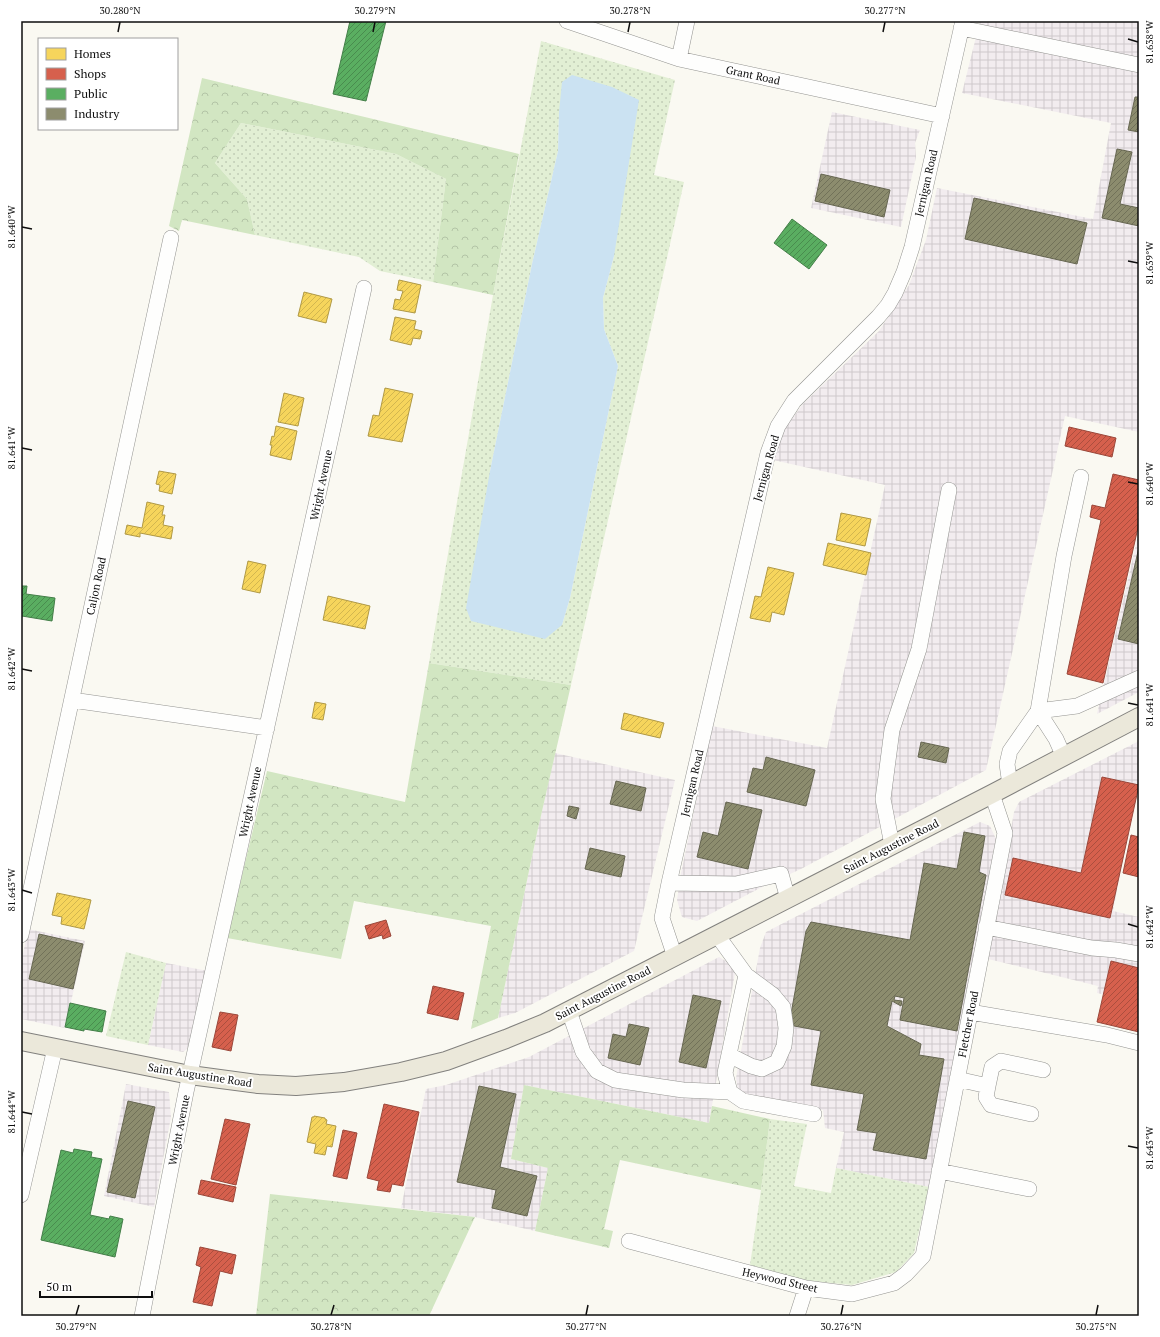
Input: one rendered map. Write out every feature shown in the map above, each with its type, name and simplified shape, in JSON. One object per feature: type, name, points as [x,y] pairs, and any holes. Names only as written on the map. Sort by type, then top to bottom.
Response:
[{"type":"main road","name":"Saint Augustine Road","points":[[21,1041],[190,1076],[258,1084],[296,1086],[344,1082],[387,1075],[446,1061],[545,1023],[1139,718]]},
{"type":"street","name":"Grant Road","points":[[567,21],[679,59],[942,116]]},
{"type":"street","points":[[679,59],[687,21]]},
{"type":"street","points":[[962,25],[1139,65]]},
{"type":"street","name":"Jernigan Road","points":[[675,957],[662,918],[768,453],[778,426],[794,401],[878,316],[895,292],[904,272],[912,247],[962,25]]},
{"type":"street","name":"Caljon Road","points":[[21,934],[171,238]]},
{"type":"street","name":"Wright Avenue","points":[[142,1316],[190,1076],[364,288]]},
{"type":"street","points":[[1010,785],[1007,764],[1010,751],[1038,712],[1064,556],[1081,477]]},
{"type":"street","points":[[892,845],[883,799],[892,730],[919,649],[949,490]]},
{"type":"street","points":[[1038,712],[1077,706],[1139,678]]},
{"type":"street","points":[[72,700],[267,728]]},
{"type":"street","points":[[1038,712],[1056,738],[1064,757]]},
{"type":"street","name":"Fletcher Road","points":[[923,1256],[1005,833],[992,794]]},
{"type":"street","points":[[670,883],[736,884],[781,874],[788,899]]},
{"type":"street","points":[[986,927],[1092,948],[1139,954]]},
{"type":"street","points":[[717,935],[746,974],[773,995],[783,1007],[786,1028],[784,1046],[777,1062],[762,1069],[728,1055]]},
{"type":"street","points":[[730,1092],[725,1073],[746,974]]},
{"type":"street","points":[[569,1011],[583,1052],[598,1071],[615,1080],[683,1090],[730,1092],[743,1102],[814,1114]]},
{"type":"street","points":[[970,1012],[1107,1035],[1139,1043]]},
{"type":"street","points":[[21,1195],[55,1048]]},
{"type":"street","points":[[1031,1114],[991,1105],[986,1097],[992,1067],[1001,1061],[1043,1070]]},
{"type":"street","points":[[957,1079],[988,1086]]},
{"type":"street","points":[[939,1171],[1029,1189]]},
{"type":"street","name":"Heywood Street","points":[[629,1241],[806,1288],[852,1294],[894,1283],[906,1274],[923,1256]]},
{"type":"street","points":[[797,1316],[806,1288]]},
{"type":"shaded area","points":[[980,21],[1139,21],[1139,432],[1065,416],[986,770],[801,869],[766,885],[697,921],[682,917],[677,900],[681,873],[712,726],[827,748],[885,485],[773,460],[785,428],[803,404],[879,331],[909,285],[926,240],[937,188],[1093,219],[1111,123],[962,93]]},
{"type":"shaded area","points":[[832,112],[920,130],[915,143],[916,157],[901,227],[811,208]]},
{"type":"shaded area","points":[[1139,531],[1139,692],[1097,714]]},
{"type":"shaded area","points":[[1139,741],[1139,773],[1113,911],[1139,917],[1139,1003],[1097,993],[1098,986],[988,959],[1014,812],[1019,802]]},
{"type":"shaded area","points":[[555,753],[675,780],[634,951],[515,1013],[498,1018],[537,833]]},
{"type":"shaded area","points":[[980,822],[990,826],[996,839],[929,1187],[836,1168],[844,1132],[825,1128],[823,1110],[748,1099],[738,1092],[736,1078],[760,948],[766,932]]},
{"type":"shaded area","points":[[28,929],[85,941],[65,1028],[21,1019],[21,964]]},
{"type":"shaded area","points":[[719,957],[729,963],[735,973],[709,1123],[524,1085],[511,1159],[548,1168],[535,1231],[475,1217],[401,1208],[426,1089],[446,1085],[529,1057]]},
{"type":"shaded area","points":[[166,963],[208,971],[192,1036],[187,1049],[183,1052],[148,1045]]},
{"type":"shaded area","points":[[126,1084],[169,1092],[171,1117],[154,1207],[104,1196]]},
{"type":"green space","points":[[541,41],[675,80],[654,175],[684,182],[571,685],[429,663],[493,295]],"holes":[[[559,112],[614,256],[603,298],[604,329],[618,366],[570,598],[562,625],[490,471],[532,264],[558,151]]]},
{"type":"green space","points":[[202,78],[519,154],[493,295],[433,282],[446,179],[396,154],[241,123],[215,163],[247,199],[255,235],[182,220],[179,231],[169,226]]},
{"type":"green space","points":[[241,123],[396,154],[446,179],[433,282],[380,271],[359,257],[255,235],[247,199],[215,163]]},
{"type":"green space","points":[[429,663],[571,685],[537,833],[498,1018],[471,1029],[491,926],[354,901],[341,959],[227,938],[267,771],[405,802]]},
{"type":"green space","points":[[126,952],[166,963],[148,1045],[106,1036]]},
{"type":"green space","points":[[524,1085],[709,1123],[712,1106],[770,1119],[761,1190],[620,1160],[604,1229],[613,1231],[609,1248],[535,1231],[548,1168],[511,1159]]},
{"type":"green space","points":[[770,1119],[807,1124],[794,1186],[831,1193],[836,1168],[929,1187],[914,1253],[896,1272],[852,1285],[802,1280],[750,1265]]},
{"type":"green space","points":[[270,1194],[475,1217],[429,1316],[256,1316]]},
{"type":"water","points":[[572,75],[612,87],[639,100],[614,256],[603,298],[604,329],[618,366],[570,598],[562,625],[545,639],[471,621],[466,608],[490,471],[532,264],[558,151],[559,112],[562,82]]},
{"type":"building: Homes","points":[[399,280],[421,285],[415,313],[393,309],[395,299],[400,300],[403,291],[397,290]]},
{"type":"building: Homes","points":[[304,292],[332,299],[326,323],[298,316]]},
{"type":"building: Homes","points":[[395,317],[416,321],[414,329],[422,331],[420,339],[413,338],[411,345],[390,340]]},
{"type":"building: Homes","points":[[385,388],[413,394],[402,442],[368,436],[373,415],[379,416]]},
{"type":"building: Homes","points":[[284,393],[304,398],[298,426],[278,422]]},
{"type":"building: Homes","points":[[276,426],[297,431],[291,460],[270,455],[272,445],[270,445],[272,436],[274,437]]},
{"type":"building: Homes","points":[[159,471],[176,474],[172,494],[159,491],[160,485],[156,484]]},
{"type":"building: Homes","points":[[147,502],[164,506],[162,515],[165,515],[163,525],[173,527],[171,539],[140,533],[140,537],[125,534],[127,525],[142,528]]},
{"type":"building: Homes","points":[[841,513],[871,519],[865,546],[836,540]]},
{"type":"building: Homes","points":[[828,543],[871,553],[866,575],[823,565]]},
{"type":"building: Homes","points":[[248,561],[266,565],[260,593],[242,589]]},
{"type":"building: Homes","points":[[768,567],[794,573],[784,615],[772,612],[770,622],[750,618],[755,596],[761,597]]},
{"type":"building: Homes","points":[[328,596],[370,606],[365,629],[323,620]]},
{"type":"building: Homes","points":[[315,702],[326,704],[323,720],[312,718]]},
{"type":"building: Homes","points":[[624,713],[664,723],[660,738],[621,729]]},
{"type":"building: Homes","points":[[57,893],[91,900],[84,929],[61,924],[62,917],[52,915]]},
{"type":"building: Homes","points":[[312,1117],[325,1118],[327,1120],[326,1124],[336,1126],[332,1147],[327,1146],[325,1155],[314,1153],[316,1144],[307,1142]]},
{"type":"building: Shops","points":[[1069,427],[1116,438],[1112,457],[1065,446]]},
{"type":"building: Shops","points":[[1113,474],[1139,480],[1139,523],[1103,683],[1067,674],[1101,520],[1090,517],[1092,505],[1105,508]]},
{"type":"building: Shops","points":[[1102,777],[1139,785],[1110,918],[1005,895],[1013,858],[1081,873]]},
{"type":"building: Shops","points":[[1131,835],[1139,837],[1139,877],[1123,873]]},
{"type":"building: Shops","points":[[386,920],[391,936],[383,939],[382,935],[369,939],[365,926]]},
{"type":"building: Shops","points":[[1111,961],[1139,968],[1139,1032],[1097,1022]]},
{"type":"building: Shops","points":[[433,986],[464,993],[458,1020],[427,1013]]},
{"type":"building: Shops","points":[[220,1012],[238,1015],[231,1051],[212,1047]]},
{"type":"building: Shops","points":[[384,1104],[419,1112],[403,1186],[392,1184],[390,1192],[377,1190],[379,1181],[367,1178]]},
{"type":"building: Shops","points":[[225,1119],[250,1124],[236,1185],[211,1179]]},
{"type":"building: Shops","points":[[343,1130],[357,1133],[347,1179],[333,1176]]},
{"type":"building: Shops","points":[[201,1180],[236,1187],[233,1202],[198,1194]]},
{"type":"building: Shops","points":[[200,1247],[236,1255],[232,1274],[220,1271],[212,1306],[193,1302],[201,1267],[196,1265]]},
{"type":"building: Public","points":[[350,21],[386,21],[366,101],[333,94]]},
{"type":"building: Public","points":[[792,219],[827,245],[809,269],[774,243]]},
{"type":"building: Public","points":[[21,586],[27,586],[26,594],[55,598],[52,621],[22,616],[21,621]]},
{"type":"building: Public","points":[[70,1003],[106,1011],[102,1032],[84,1029],[84,1031],[65,1027]]},
{"type":"building: Public","points":[[74,1149],[92,1152],[91,1157],[102,1159],[90,1215],[109,1219],[110,1216],[123,1219],[115,1257],[41,1240],[61,1150],[73,1153]]},
{"type":"building: Industry","points":[[1135,97],[1139,97],[1139,132],[1128,130]]},
{"type":"building: Industry","points":[[1117,149],[1132,152],[1120,204],[1139,208],[1139,226],[1102,218]]},
{"type":"building: Industry","points":[[821,174],[890,190],[884,217],[815,201]]},
{"type":"building: Industry","points":[[974,198],[1087,223],[1077,264],[965,239]]},
{"type":"building: Industry","points":[[1139,547],[1139,644],[1118,639]]},
{"type":"building: Industry","points":[[921,742],[949,748],[946,763],[918,757]]},
{"type":"building: Industry","points":[[766,757],[815,770],[806,806],[747,792],[753,768],[763,770]]},
{"type":"building: Industry","points":[[616,781],[646,788],[641,811],[610,804]]},
{"type":"building: Industry","points":[[726,802],[762,810],[748,869],[697,857],[703,832],[718,836]]},
{"type":"building: Industry","points":[[569,806],[579,808],[576,819],[567,816]]},
{"type":"building: Industry","points":[[964,832],[985,836],[979,872],[986,875],[957,1031],[900,1020],[904,998],[895,996],[894,1000],[902,1001],[901,1006],[892,1001],[887,1026],[921,1044],[919,1055],[944,1059],[926,1159],[873,1150],[877,1133],[857,1130],[864,1094],[811,1085],[821,1031],[789,1025],[806,931],[811,922],[910,940],[924,863],[957,869]]},
{"type":"building: Industry","points":[[590,848],[625,856],[621,877],[585,869]]},
{"type":"building: Industry","points":[[39,934],[83,944],[73,989],[29,979]]},
{"type":"building: Industry","points":[[693,995],[721,1001],[706,1068],[679,1062]]},
{"type":"building: Industry","points":[[629,1024],[649,1028],[640,1065],[608,1058],[613,1034],[626,1037]]},
{"type":"building: Industry","points":[[479,1086],[516,1094],[500,1167],[537,1176],[527,1216],[492,1208],[496,1190],[457,1182]]},
{"type":"building: Industry","points":[[128,1101],[155,1107],[135,1198],[107,1192]]}]
